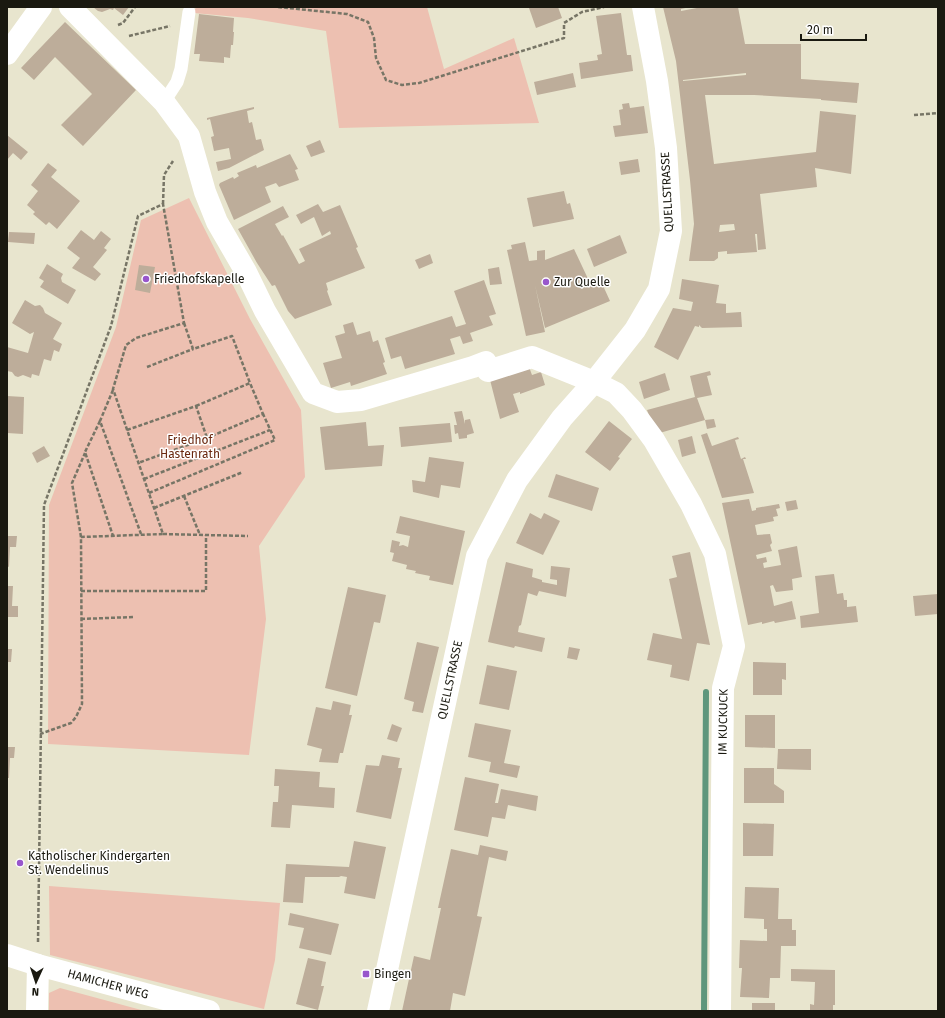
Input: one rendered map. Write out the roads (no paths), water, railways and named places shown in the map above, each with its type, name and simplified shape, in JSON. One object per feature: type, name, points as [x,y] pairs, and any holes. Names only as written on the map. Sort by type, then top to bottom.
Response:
[{"type":"street","points":[[7,54],[41,7]]},
{"type":"street","points":[[70,7],[164,102],[188,136],[205,192],[218,222],[246,272],[265,311],[313,393],[337,402],[361,400],[486,362],[488,371],[532,358],[594,382]]},
{"type":"street","name":"QUELLSTRASSE","points":[[378,1011],[477,556],[517,480],[562,418],[594,382],[635,330],[658,289],[671,231],[666,148],[657,81],[644,7]]},
{"type":"street","name":"IM KUCKUCK","points":[[594,382],[616,393],[632,410],[654,440],[690,504],[715,554],[734,646],[723,688],[720,1011]]},
{"type":"street","name":"HAMICHER WEG","points":[[7,955],[38,965],[209,1011]]},
{"type":"street","points":[[37,1011],[38,965]]},
{"type":"lane","points":[[164,102],[177,82],[181,69],[188,17]]},
{"type":"waterway","points":[[704,1011],[706,692]]},
{"type":"place","name":"Friedhofskapelle","points":[[146,279]]},
{"type":"place","name":"Zur Quelle","points":[[546,282]]},
{"type":"place","name":"Katholischer Kindergarten St. Wendelinus","points":[[20,863]]},
{"type":"place","name":"Bingen","points":[[366,974]]},
{"type":"park label","name":"Friedhof Hastenrath","points":[[190,447]]}]
